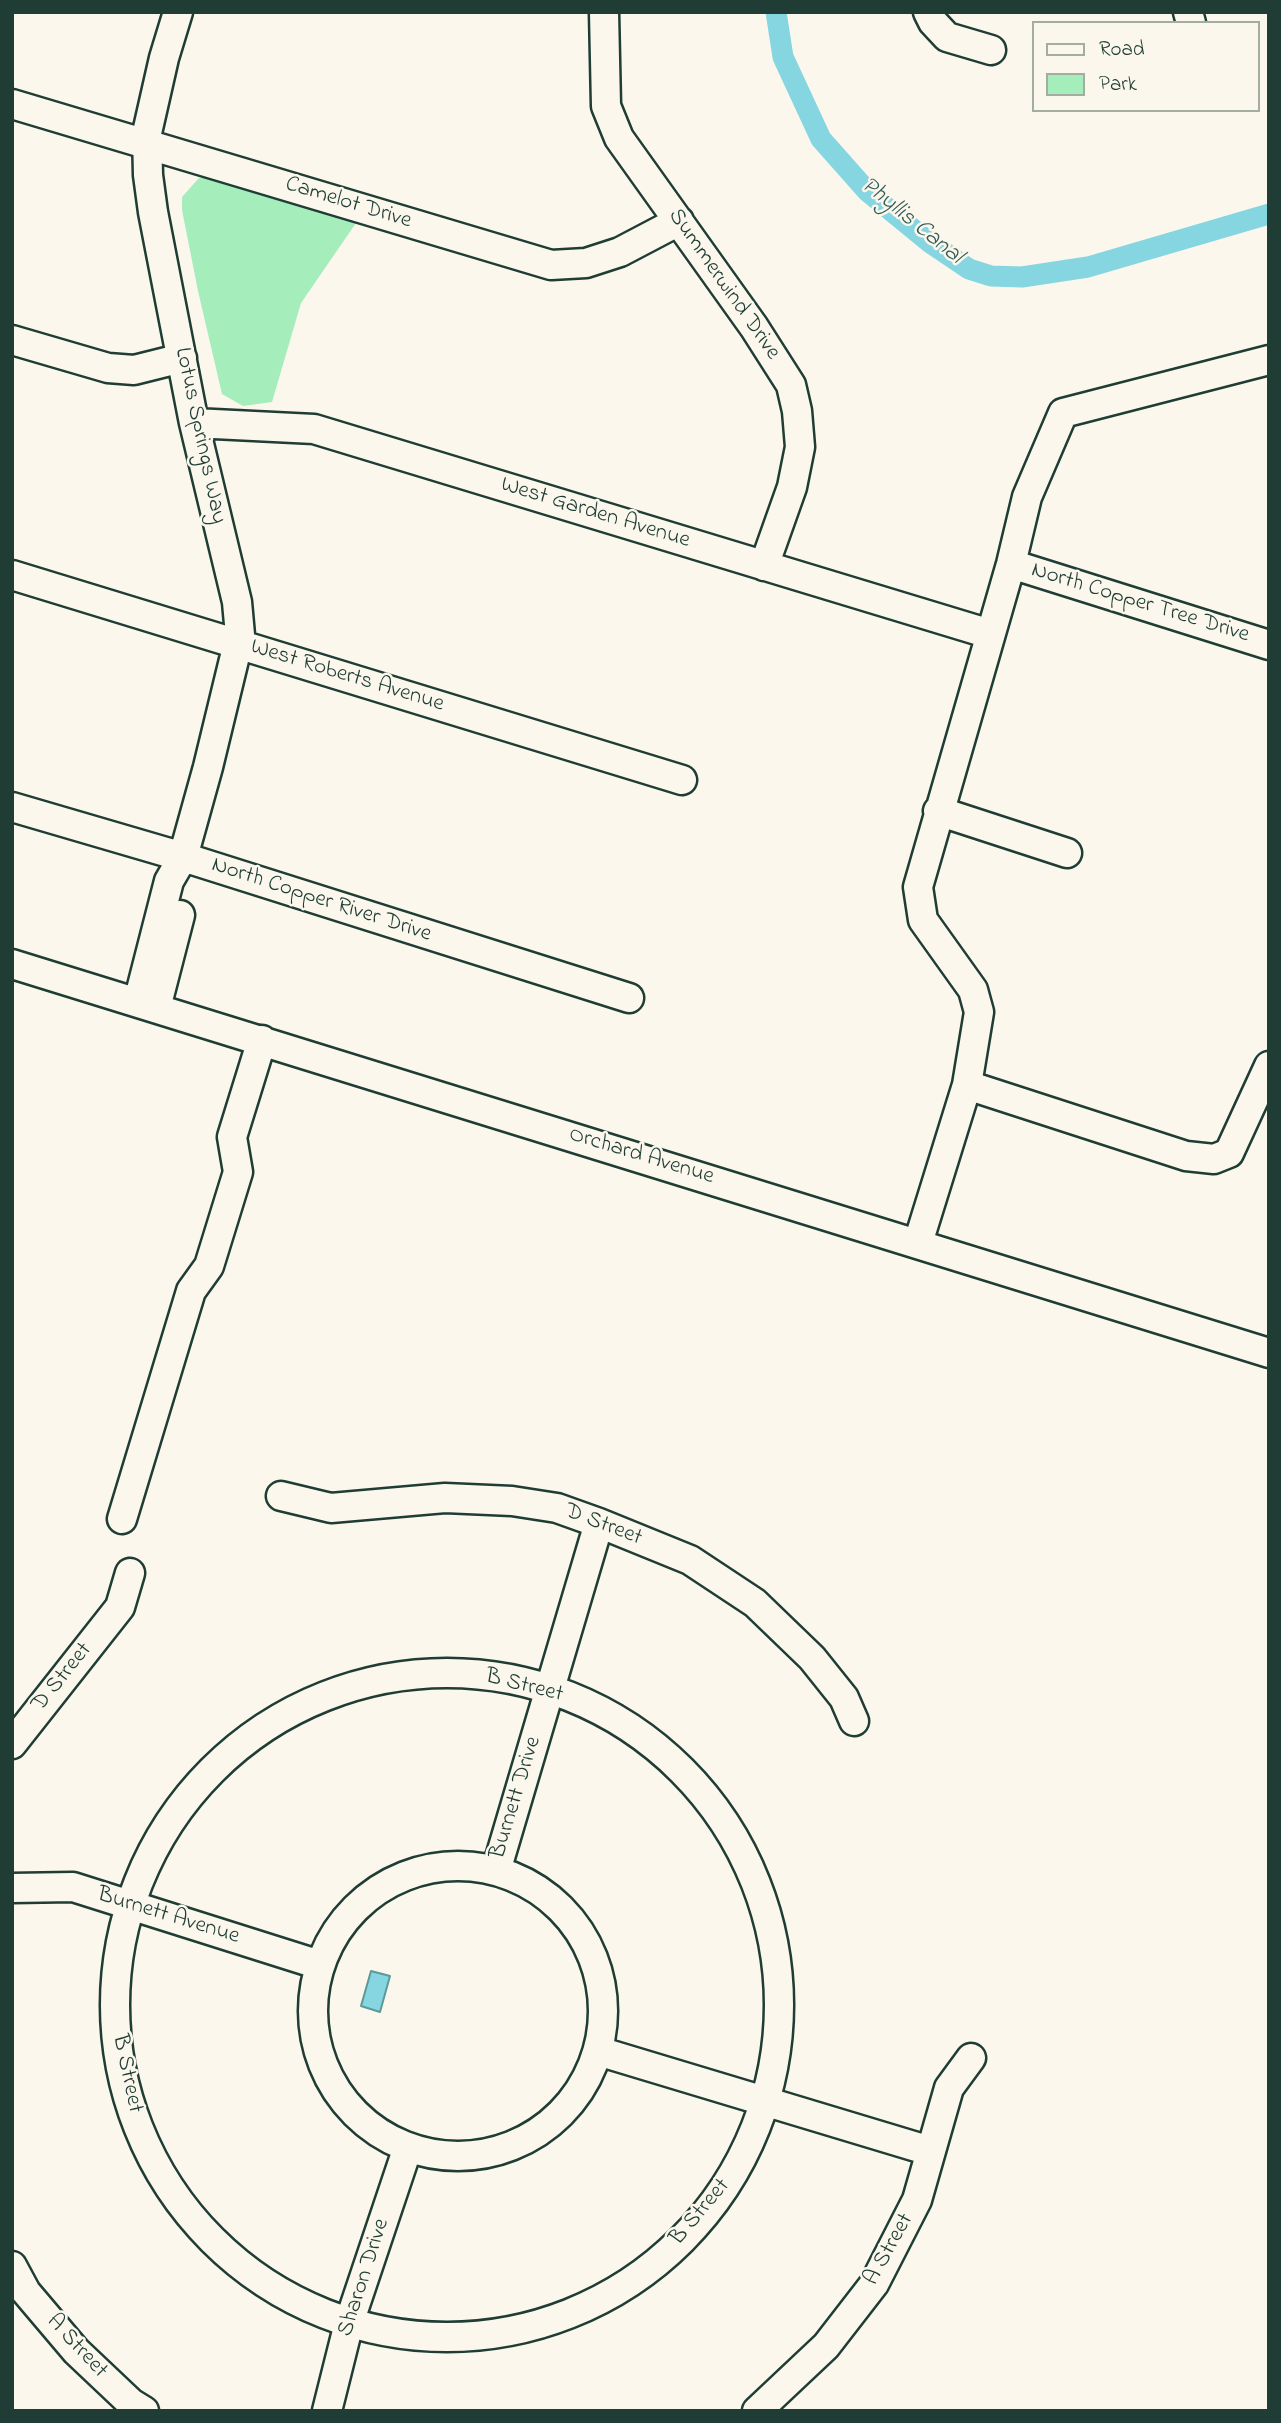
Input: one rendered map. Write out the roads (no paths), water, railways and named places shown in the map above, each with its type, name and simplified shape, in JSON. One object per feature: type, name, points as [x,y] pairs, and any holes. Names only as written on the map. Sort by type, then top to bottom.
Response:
[{"type":"street","name":"Lotus Springs Way","points":[[147,1005],[169,881],[183,857],[240,635],[237,602],[194,423],[148,175],[147,133],[164,58],[178,12]]},
{"type":"street","name":"Summerwind Drive","points":[[604,12],[606,106],[619,138],[754,327],[791,385],[800,447],[792,486],[764,566]]},
{"type":"street","points":[[928,12],[947,37],[991,50]]},
{"type":"street","name":"Camelot Drive","points":[[12,104],[551,265],[586,263],[620,251],[679,221]]},
{"type":"street","points":[[12,340],[108,368],[134,370],[182,358]]},
{"type":"street","name":"North Copper Tree Drive","points":[[918,1243],[967,1085],[979,1012],[973,990],[923,920],[918,887],[1011,564],[1027,496],[1063,412],[1269,360]]},
{"type":"street","name":"West Garden Avenue","points":[[194,423],[314,429],[990,634]]},
{"type":"street","name":"North Copper Tree Drive","points":[[1011,564],[1269,645]]},
{"type":"street","name":"West Roberts Avenue","points":[[12,575],[682,780]]},
{"type":"street","name":"North Copper River Drive","points":[[12,807],[183,857],[629,998]]},
{"type":"street","points":[[938,811],[1067,853]]},
{"type":"street","name":"Orchard Avenue","points":[[12,964],[1269,1353]]},
{"type":"street","points":[[122,1519],[191,1291],[209,1266],[238,1172],[232,1137],[262,1040]]},
{"type":"street","points":[[967,1085],[1186,1156],[1214,1158],[1229,1153],[1269,1066]]},
{"type":"street","name":"D Street","points":[[281,1496],[331,1508],[445,1498],[512,1500],[556,1508],[599,1523],[690,1560],[755,1603],[812,1658],[844,1698],[854,1721]]},
{"type":"street","name":"Burnett Drive","points":[[496,1871],[599,1523]]},
{"type":"street","name":"D Street","points":[[12,1744],[120,1607],[130,1573]]},
{"type":"street","name":"B Street","points":[[420,1674],[485,1675],[550,1689],[617,1719],[676,1763],[724,1819],[730,1830],[758,1884],[777,1955],[780,2029],[767,2101],[748,2150],[722,2195],[705,2216],[688,2236],[649,2270],[605,2299],[544,2323],[505,2333],[453,2337],[400,2334],[349,2323],[295,2300],[246,2269],[203,2230],[167,2184],[145,2143],[122,2077],[114,2020],[117,1962],[129,1905],[155,1845],[192,1791],[239,1745],[294,1709],[355,1685],[420,1674]]},
{"type":"street","points":[[447,1866],[468,1866],[496,1871],[545,1895],[561,1908],[586,1941],[600,1980],[603,2000],[598,2051],[586,2081],[575,2098],[562,2114],[528,2139],[500,2150],[469,2156],[438,2155],[389,2139],[355,2114],[330,2081],[322,2063],[313,2022],[313,2001],[320,1965],[341,1925],[362,1902],[387,1884],[406,1875],[447,1866]]},
{"type":"street","name":"Burnett Avenue","points":[[12,1888],[73,1887],[320,1965]]},
{"type":"street","points":[[598,2051],[930,2151]]},
{"type":"street","name":"A Street","points":[[757,2411],[826,2346],[874,2284],[917,2200],[949,2088],[971,2058]]},
{"type":"street","name":"Sharon Drive","points":[[327,2411],[349,2323],[408,2147]]},
{"type":"street","name":"A Street","points":[[12,2266],[26,2292],[76,2351],[131,2403],[144,2411]]},
{"type":"water","points":[[371,1971],[390,1976],[380,2012],[361,2006]]},
{"type":"waterway","name":"Phyllis Canal","points":[[776,12],[783,57],[821,139],[868,192],[929,242],[969,269],[991,276],[1022,277],[1088,267],[1269,214]]}]
